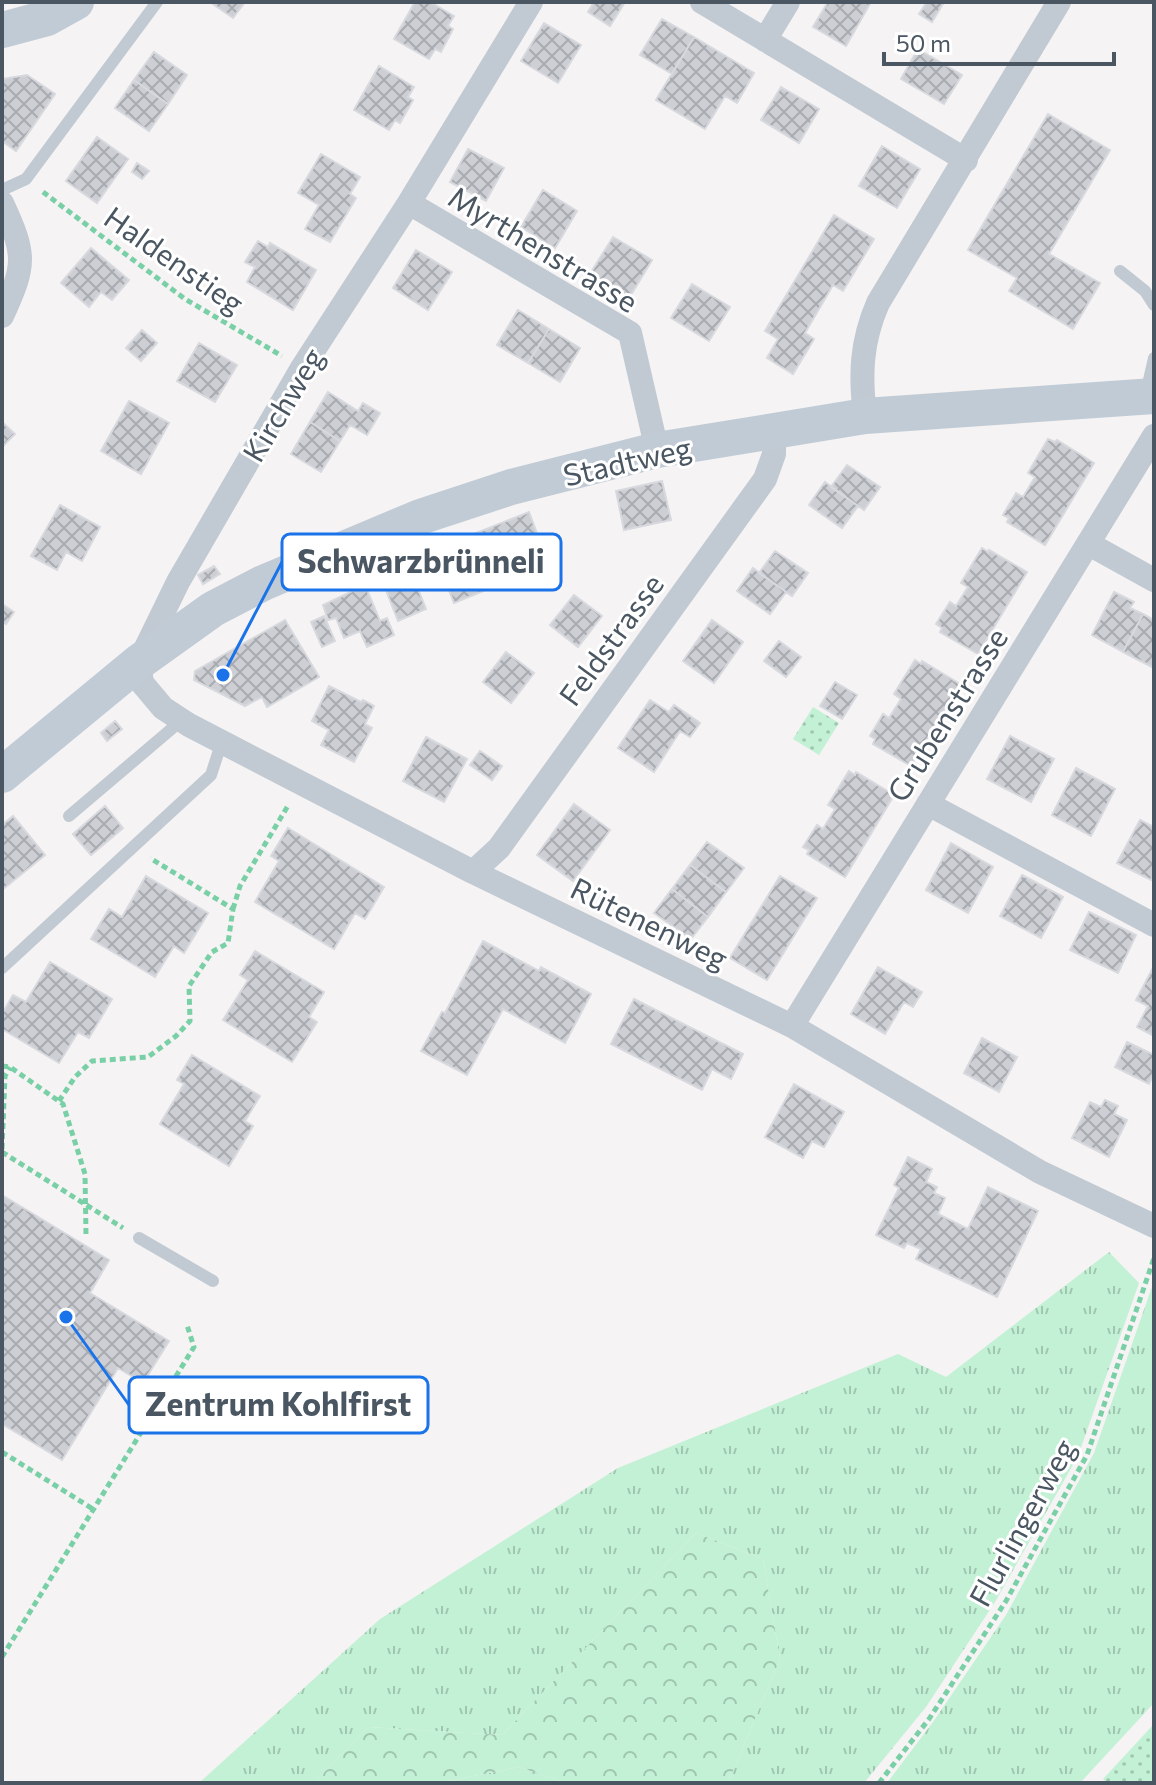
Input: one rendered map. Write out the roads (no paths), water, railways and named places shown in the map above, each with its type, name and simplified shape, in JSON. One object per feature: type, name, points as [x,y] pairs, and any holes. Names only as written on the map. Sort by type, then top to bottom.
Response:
[{"type":"street","points":[[2,30],[47,18],[76,2]]},
{"type":"street","name":"Kirchweg","points":[[2,775],[139,662],[178,582],[302,368],[409,203],[531,2]]},
{"type":"street","points":[[702,2],[966,160]]},
{"type":"street","points":[[765,40],[788,2]]},
{"type":"street","points":[[865,416],[861,381],[863,347],[878,303],[1059,2]]},
{"type":"street","points":[[2,203],[19,240],[20,267],[17,285],[2,316]]},
{"type":"street","name":"Myrthenstrasse","points":[[409,203],[630,333],[657,450]]},
{"type":"street","name":"Stadtweg","points":[[139,662],[213,609],[263,583],[420,517],[511,487],[657,450],[865,416],[1150,396]]},
{"type":"street","name":"Feldstrasse","points":[[473,872],[499,848],[765,479],[774,454],[774,431]]},
{"type":"street","name":"Grubenstrasse","points":[[792,1026],[1154,436]]},
{"type":"street","points":[[1089,544],[1154,580]]},
{"type":"street","name":"Rütenenweg","points":[[139,662],[142,683],[163,708],[182,720],[473,872],[792,1026],[1040,1172],[1154,1226]]},
{"type":"street","points":[[928,804],[1154,925]]},
{"type":"lane","points":[[2,190],[26,179],[157,2]]},
{"type":"lane","points":[[1120,271],[1145,291],[1154,305]]},
{"type":"lane","points":[[1150,396],[1154,358]]},
{"type":"lane","points":[[69,816],[182,720]]},
{"type":"lane","points":[[2,968],[211,775],[222,741]]},
{"type":"lane","points":[[139,1238],[213,1281]]},
{"type":"place","name":"Schwarzbrünneli","points":[[223,675]]},
{"type":"place","name":"Zentrum Kohlfirst","points":[[66,1317]]}]
